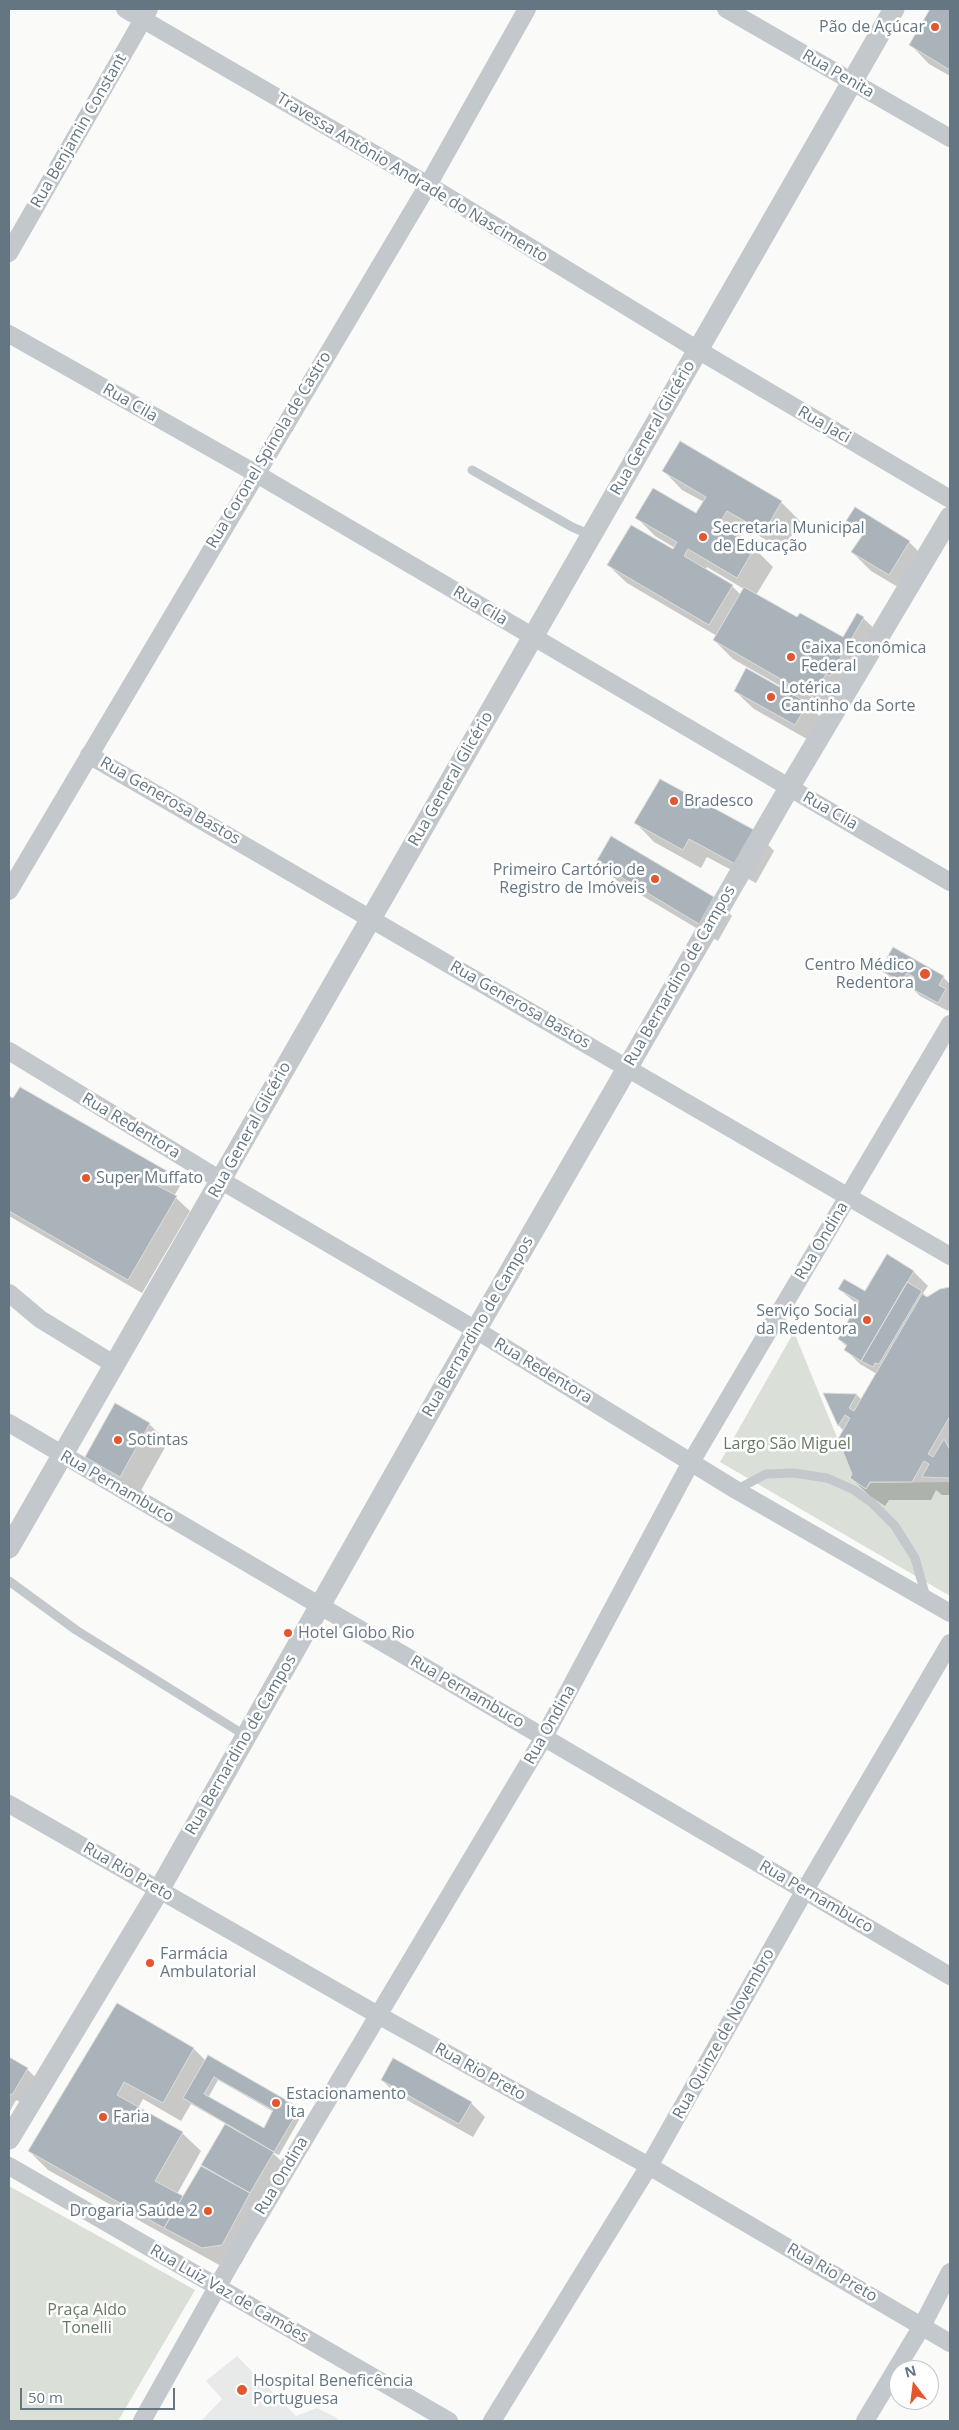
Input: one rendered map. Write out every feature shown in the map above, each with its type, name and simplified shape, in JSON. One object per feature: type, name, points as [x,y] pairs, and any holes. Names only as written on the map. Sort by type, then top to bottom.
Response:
[{"type":"street","name":"Travessa Antônio Andrade do Nascimento","points":[[125,9],[146,14],[698,350]]},
{"type":"street","name":"Rua Coronel Spínola de Castro","points":[[9,890],[255,473],[428,185],[527,9]]},
{"type":"street","name":"Rua Penita","points":[[726,9],[950,138]]},
{"type":"street","name":"Rua General Glicério","points":[[9,1548],[894,9]]},
{"type":"street","name":"Rua Benjamin Constant","points":[[9,253],[146,14]]},
{"type":"street","name":"Rua Cila","points":[[9,334],[255,473],[950,882]]},
{"type":"street","name":"Rua Jaci","points":[[698,350],[950,499]]},
{"type":"street","name":"Rua Bernardino de Campos","points":[[9,2139],[159,1890],[476,1330],[789,788],[950,517]]},
{"type":"street","name":"Rua Generosa Bastos","points":[[89,754],[950,1256]]},
{"type":"street","name":"Rua Ondina","points":[[142,2421],[217,2287],[544,1737],[691,1462],[950,1024]]},
{"type":"street","name":"Rua Redentora","points":[[9,1051],[222,1180],[476,1330],[736,1490],[950,1613]]},
{"type":"street","points":[[9,1294],[40,1319],[115,1365]]},
{"type":"street","name":"Rua Pernambuco","points":[[9,1423],[950,1976]]},
{"type":"street","name":"Rua Quinze de Novembro","points":[[492,2421],[649,2166],[805,1890],[950,1643]]},
{"type":"street","name":"Rua Rio Preto","points":[[9,1804],[378,2015],[649,2166],[950,2343]]},
{"type":"street","name":"Rua Luiz Vaz de Camões","points":[[9,2166],[449,2421]]},
{"type":"street","points":[[865,2421],[922,2326],[950,2272]]},
{"type":"lane","points":[[472,470],[572,527],[591,535]]},
{"type":"lane","points":[[736,1490],[766,1474],[793,1473],[827,1478],[854,1490],[871,1502],[895,1526],[915,1558],[926,1598]]},
{"type":"lane","points":[[9,1582],[76,1630],[246,1736]]},
{"type":"shaded area","name":"Hospital Beneficência Portuguesa","points":[[237,2356],[296,2416],[317,2408],[337,2418],[337,2421],[201,2421],[222,2399],[206,2381]]},
{"type":"green space","name":"Largo São Miguel","points":[[794,1332],[852,1474],[849,1478],[866,1489],[871,1483],[950,1482],[950,1596],[720,1462]]},
{"type":"green space","name":"Praça Aldo Tonelli","points":[[9,2186],[195,2290],[118,2421],[9,2421]]},
{"type":"building","name":"Pão de Açúcar","points":[[930,9],[950,9],[950,70],[909,45]]},
{"type":"building","name":"Secretaria Municipal de Educação","points":[[680,441],[782,501],[764,532],[727,511],[718,525],[755,547],[737,578],[688,549],[684,556],[733,585],[709,625],[607,565],[631,525],[673,549],[677,542],[635,518],[653,488],[696,513],[706,497],[662,471]]},
{"type":"building","points":[[855,507],[910,541],[889,575],[851,552],[864,533],[846,521]]},
{"type":"building","name":"Caixa Econômica Federal","points":[[744,587],[797,617],[800,613],[843,637],[857,613],[864,617],[830,676],[826,674],[812,697],[713,640]]},
{"type":"building","name":"Lotérica Cantinho da Sorte","points":[[746,668],[808,703],[795,725],[734,691]]},
{"type":"building","name":"Bradesco","points":[[660,779],[756,831],[737,865],[689,839],[683,850],[634,823]]},
{"type":"building","name":"Primeiro Cartório de Registro de Imóveis","points":[[611,836],[714,897],[699,924],[596,862]]},
{"type":"building","name":"Centro Médico Redentora","points":[[893,947],[944,976],[939,985],[946,989],[938,1003],[909,987],[914,977],[907,973],[901,982],[880,970]]},
{"type":"building","name":"Super Muffato","points":[[20,1087],[167,1171],[158,1186],[177,1196],[128,1280],[9,1211],[9,1096],[13,1098]]},
{"type":"building","name":"Serviço Social da Redentora","points":[[887,1254],[914,1271],[861,1361],[844,1350],[847,1345],[838,1339],[859,1301],[838,1289],[844,1279],[865,1291]]},
{"type":"building","points":[[907,1282],[922,1291],[879,1364],[875,1363],[873,1367],[861,1361]]},
{"type":"building","points":[[950,1287],[950,1416],[928,1454],[933,1457],[944,1439],[950,1450],[950,1478],[922,1477],[929,1464],[924,1461],[912,1482],[870,1482],[866,1489],[850,1478],[852,1474],[838,1439],[850,1418],[845,1415],[838,1426],[823,1393],[857,1394],[849,1408],[854,1411],[922,1294],[927,1297],[940,1289]]},
{"type":"building","name":"Sotintas","points":[[115,1403],[150,1423],[120,1477],[85,1457]]},
{"type":"building","name":"Faria","points":[[117,2003],[194,2048],[163,2103],[124,2082],[117,2095],[183,2132],[155,2181],[183,2196],[164,2228],[28,2151]]},
{"type":"building","name":"Estacionamento Ita","points":[[208,2055],[300,2108],[274,2152],[183,2098]],"holes":[[[214,2077],[273,2110],[264,2128],[204,2094]]]},
{"type":"building","points":[[9,2057],[28,2068],[12,2095],[9,2093]]},
{"type":"building","points":[[393,2058],[472,2102],[459,2124],[381,2080]]},
{"type":"building","points":[[225,2124],[274,2152],[250,2193],[201,2165]]},
{"type":"building","name":"Drogaria Saúde 2","points":[[201,2166],[250,2193],[222,2245],[202,2248],[164,2228]]},
{"type":"place","name":"Pão de Açúcar","points":[[935,27]]},
{"type":"place","name":"Secretaria Municipal de Educação","points":[[703,537]]},
{"type":"place","name":"Caixa Econômica Federal","points":[[791,657]]},
{"type":"place","name":"Lotérica Cantinho da Sorte","points":[[771,697]]},
{"type":"place","name":"Bradesco","points":[[674,801]]},
{"type":"place","name":"Primeiro Cartório de Registro de Imóveis","points":[[655,879]]},
{"type":"place","name":"Centro Médico Redentora","points":[[925,974]]},
{"type":"place","name":"Super Muffato","points":[[86,1178]]},
{"type":"place","name":"Serviço Social da Redentora","points":[[867,1320]]},
{"type":"place","name":"Sotintas","points":[[118,1440]]},
{"type":"place","name":"Hotel Globo Rio","points":[[288,1633]]},
{"type":"place","name":"Farmácia Ambulatorial","points":[[150,1963]]},
{"type":"place","name":"Estacionamento Ita","points":[[276,2103]]},
{"type":"place","name":"Faria","points":[[103,2117]]},
{"type":"place","name":"Drogaria Saúde 2","points":[[208,2211]]},
{"type":"place","name":"Hospital Beneficência Portuguesa","points":[[242,2390]]}]
